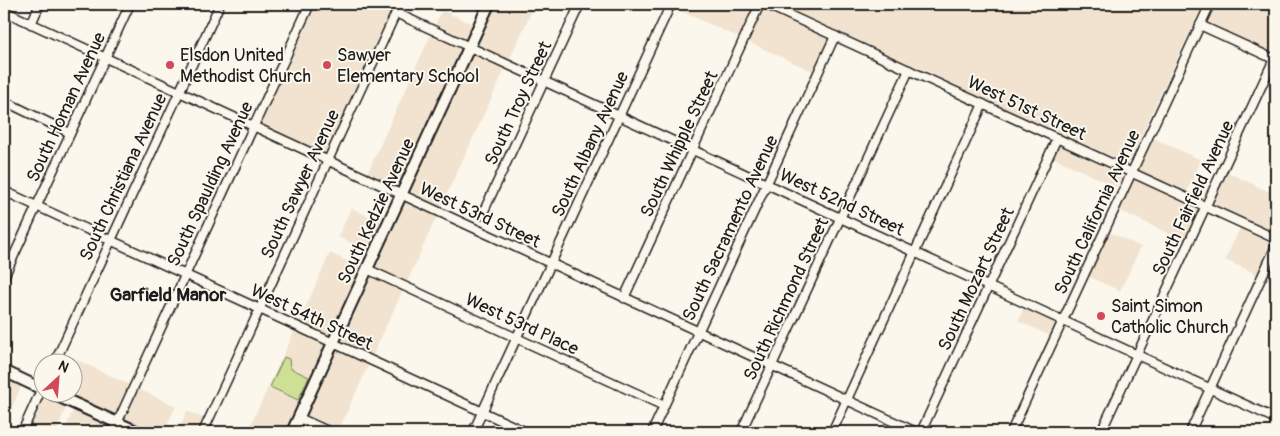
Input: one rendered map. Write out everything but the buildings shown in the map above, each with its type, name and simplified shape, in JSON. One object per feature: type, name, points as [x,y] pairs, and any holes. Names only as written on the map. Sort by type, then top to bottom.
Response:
[{"type":"main road","name":"South Kedzie Avenue","points":[[292,432],[489,4]]},
{"type":"main road","points":[[4,371],[32,384]]},
{"type":"main road","points":[[71,404],[115,428],[138,432]]},
{"type":"street","points":[[30,24],[40,4]]},
{"type":"street","name":"South Homan Avenue","points":[[4,277],[130,4]]},
{"type":"street","name":"South Christiana Avenue","points":[[59,354],[220,4]]},
{"type":"street","name":"South Spaulding Avenue","points":[[115,428],[310,4]]},
{"type":"street","name":"South Sawyer Avenue","points":[[203,432],[400,4]]},
{"type":"street","name":"South Troy Street","points":[[482,216],[580,4]]},
{"type":"street","name":"South Albany Avenue","points":[[473,432],[671,4]]},
{"type":"street","name":"South Whipple Street","points":[[624,298],[760,4]]},
{"type":"street","name":"West 51st Street","points":[[765,4],[1276,239]]},
{"type":"street","name":"South California Avenue","points":[[1011,432],[1210,4]]},
{"type":"street","name":"West 53rd Street","points":[[4,11],[916,432]]},
{"type":"street","name":"West 52nd Street","points":[[396,13],[1276,419]]},
{"type":"street","points":[[1200,25],[1275,60]]},
{"type":"street","name":"South Sacramento Avenue","points":[[652,432],[835,36]]},
{"type":"street","name":"South Fairfield Avenue","points":[[1101,432],[1275,60]]},
{"type":"street","name":"South Richmond Street","points":[[741,432],[908,70]]},
{"type":"street","points":[[4,101],[70,133]]},
{"type":"street","points":[[832,432],[983,104]]},
{"type":"street","name":"South Mozart Street","points":[[921,432],[1057,138]]},
{"type":"street","name":"West 54th Street","points":[[4,191],[526,432]]},
{"type":"street","points":[[1190,432],[1276,246]]},
{"type":"street","name":"West 53rd Place","points":[[367,269],[664,406]]},
{"type":"street","points":[[22,432],[35,404]]},
{"type":"street","points":[[299,418],[330,432]]},
{"type":"shaded area","name":"Sawyer Elementary School","points":[[314,4],[397,4],[326,158],[257,126]]},
{"type":"shaded area","points":[[496,4],[535,4],[508,62],[476,47]]},
{"type":"shaded area","points":[[674,4],[755,5],[740,38],[672,7]]},
{"type":"shaded area","points":[[778,4],[1203,4],[1128,164]]},
{"type":"shaded area","points":[[1215,4],[1276,4],[1276,57],[1206,24]]},
{"type":"shaded area","points":[[761,8],[829,39],[814,72],[746,41]]},
{"type":"shaded area","points":[[442,10],[474,25],[466,42],[434,27]]},
{"type":"shaded area","points":[[431,34],[464,49],[398,191],[366,176]]},
{"type":"shaded area","points":[[473,53],[505,69],[440,209],[408,194]]},
{"type":"shaded area","points":[[1153,138],[1201,160],[1187,192],[1139,170]]},
{"type":"shaded area","points":[[1058,145],[1122,175],[1117,187],[1052,157]]},
{"type":"shaded area","points":[[1225,171],[1276,195],[1276,233],[1211,203]]},
{"type":"shaded area","points":[[1134,180],[1199,210],[1184,241],[1119,210]]},
{"type":"shaded area","points":[[405,201],[437,216],[406,284],[374,268]]},
{"type":"shaded area","points":[[351,208],[383,223],[369,252],[338,237]]},
{"type":"shaded area","points":[[1240,228],[1273,244],[1259,275],[1225,260]]},
{"type":"shaded area","points":[[1109,232],[1141,247],[1120,291],[1088,276]]},
{"type":"shaded area","points":[[330,253],[362,268],[330,339],[298,324]]},
{"type":"shaded area","points":[[1276,254],[1276,283],[1265,278]]},
{"type":"shaded area","points":[[372,275],[403,290],[372,357],[339,343]]},
{"type":"shaded area","points":[[1024,307],[1056,321],[1049,335],[1018,321]]},
{"type":"shaded area","points":[[295,330],[327,344],[286,432],[247,432]]},
{"type":"shaded area","points":[[337,349],[369,364],[338,431],[305,416]]},
{"type":"shaded area","points":[[82,362],[130,385],[116,417],[82,402]]},
{"type":"shaded area","points":[[11,380],[22,385],[7,418],[4,416],[4,395]]},
{"type":"shaded area","points":[[136,388],[176,406],[164,432],[149,432],[122,419]]},
{"type":"shaded area","points":[[40,404],[63,404],[67,406],[56,432],[39,432],[28,428]]},
{"type":"shaded area","points":[[74,409],[111,426],[108,432],[64,432]]},
{"type":"shaded area","points":[[187,411],[205,419],[199,432],[178,432]]},
{"type":"green space","points":[[284,357],[289,359],[290,368],[309,377],[298,400],[270,387]]},
{"type":"place","name":"Elsdon United Methodist Church","points":[[170,65]]},
{"type":"place","name":"Sawyer Elementary School","points":[[327,65]]},
{"type":"place","name":"Saint Simon Catholic Church","points":[[1101,316]]},
{"type":"district","name":"Garfield Manor","points":[[168,294]]}]
